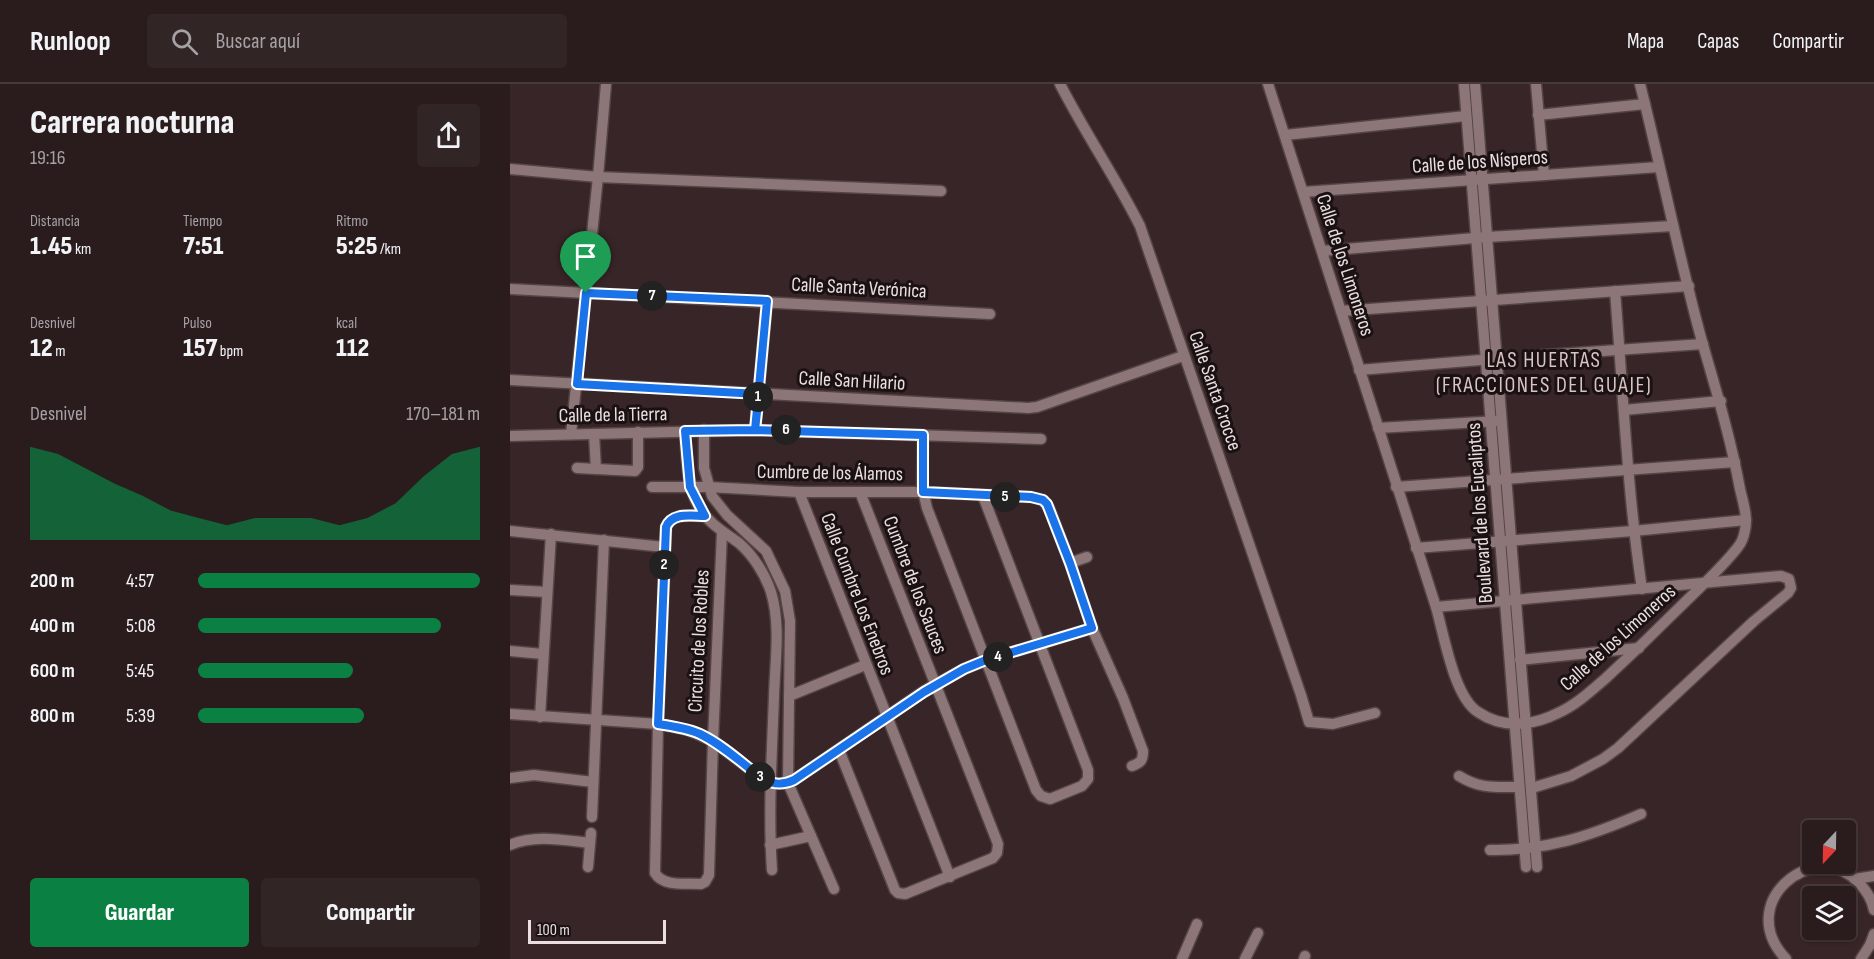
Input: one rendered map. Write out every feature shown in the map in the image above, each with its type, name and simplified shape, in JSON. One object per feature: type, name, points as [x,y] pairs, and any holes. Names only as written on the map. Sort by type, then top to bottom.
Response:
[{"type":"street","points":[[571,434],[606,84]]},
{"type":"street","name":"Calle Santa Crocce","points":[[1060,84],[1140,226],[1309,722],[1332,724],[1375,713]]},
{"type":"street","name":"Calle de los Limoneros","points":[[1268,84],[1436,607],[1459,687],[1463,696],[1478,712],[1504,723],[1520,724],[1557,714],[1584,697],[1639,648],[1705,582],[1738,547],[1744,534],[1746,520],[1721,401],[1703,344],[1640,84]]},
{"type":"street","name":"Boulevard de los Eucaliptos","points":[[1464,84],[1466,116],[1477,180]]},
{"type":"street","name":"Boulevard de los Eucaliptos","points":[[1475,84],[1477,180],[1505,541],[1520,724],[1532,788],[1531,867]]},
{"type":"street","points":[[1536,84],[1544,175]]},
{"type":"street","points":[[1538,114],[1645,104]]},
{"type":"street","points":[[1285,135],[1466,116]]},
{"type":"street","name":"Calle de los Nísperos","points":[[1303,192],[1659,166]]},
{"type":"street","points":[[510,169],[598,177],[941,191]]},
{"type":"street","points":[[1322,251],[1673,226]]},
{"type":"street","points":[[1341,311],[1689,286]]},
{"type":"street","name":"Calle Santa Verónica","points":[[510,288],[990,314]]},
{"type":"street","points":[[1615,291],[1633,531],[1642,589]]},
{"type":"street","points":[[755,430],[767,301]]},
{"type":"street","points":[[1531,356],[1703,344]]},
{"type":"street","name":"Calle San Hilario","points":[[510,380],[1028,408],[1183,356]]},
{"type":"street","points":[[1359,370],[1492,359]]},
{"type":"street","points":[[1624,410],[1721,401]]},
{"type":"street","points":[[1378,428],[1497,421]]},
{"type":"street","points":[[704,430],[704,468],[712,496],[727,515],[766,551],[781,580],[789,611],[788,783],[834,890]]},
{"type":"street","name":"Calle de la Tierra","points":[[510,436],[755,430],[1041,440]]},
{"type":"street","points":[[685,431],[690,487],[705,516],[752,557],[767,580],[775,608],[777,636],[770,783],[772,870]]},
{"type":"street","points":[[577,468],[635,471],[638,467],[638,432]]},
{"type":"street","points":[[594,434],[596,469]]},
{"type":"street","points":[[923,435],[923,492],[927,508],[1036,790],[1041,796],[1050,799],[1082,786],[1088,778],[1088,770],[983,496]]},
{"type":"street","points":[[1396,487],[1735,462]]},
{"type":"street","name":"Cumbre de los Álamos","points":[[652,488],[708,487],[799,492],[923,492],[1031,497],[1043,500],[1047,504],[1070,563]]},
{"type":"street","name":"Calle Cumbre Los Enebros","points":[[799,492],[950,877]]},
{"type":"street","name":"Cumbre de los Sauces","points":[[860,492],[998,844],[997,853],[993,858],[950,877]]},
{"type":"street","name":"Circuito de los Robles","points":[[705,516],[673,517],[666,527],[655,873],[662,881],[701,884],[708,879],[709,875],[722,532]]},
{"type":"street","points":[[1416,548],[1746,520]]},
{"type":"street","points":[[510,531],[664,547]]},
{"type":"street","points":[[540,717],[551,534]]},
{"type":"street","points":[[592,817],[604,540]]},
{"type":"street","points":[[1087,557],[1070,563],[1092,628],[1123,698],[1143,751],[1140,763],[1132,766]]},
{"type":"street","points":[[1436,607],[1705,582],[1781,576],[1789,579],[1791,588],[1788,594],[1754,621],[1618,748],[1580,772],[1532,788]]},
{"type":"street","points":[[510,590],[547,592]]},
{"type":"street","name":"Boulevard de los Eucaliptos","points":[[1510,600],[1520,660],[1519,787],[1530,849]]},
{"type":"street","points":[[511,714],[658,724],[688,730],[713,741],[770,783],[788,783],[934,685],[964,669],[986,660],[1092,628]]},
{"type":"street","points":[[1520,660],[1639,648]]},
{"type":"street","points":[[510,651],[543,654]]},
{"type":"street","points":[[789,696],[865,665]]},
{"type":"street","points":[[839,750],[895,890],[905,894],[950,877]]},
{"type":"street","points":[[510,778],[534,775],[593,782]]},
{"type":"street","points":[[1459,776],[1472,784],[1489,788],[1519,787]]},
{"type":"street","points":[[1490,850],[1530,849],[1582,838],[1641,814]]},
{"type":"street","points":[[770,845],[811,836]]},
{"type":"street","points":[[510,845],[542,838],[590,838],[588,867]]},
{"type":"street","points":[[1786,959],[1776,955],[1768,922],[1776,893],[1798,873],[1812,868],[1827,868],[1842,872],[1855,879],[1866,890],[1874,910]]},
{"type":"street","points":[[1855,879],[1874,876]]},
{"type":"street","points":[[1182,959],[1197,924]]},
{"type":"street","points":[[1245,959],[1258,933]]},
{"type":"street","points":[[1861,959],[1874,934]]},
{"type":"district","name":"LAS HUERTAS (FRACCIONES DEL GUAJE)","points":[[1544,372]]},
{"type":"route","points":[[586,293],[577,384],[759,394],[755,430],[685,431],[690,487],[705,516],[673,517],[666,527],[658,724],[702,735],[770,783],[788,783],[924,692],[964,669],[986,660],[1092,628],[1070,563],[1047,504],[1043,500],[1031,497],[923,492],[923,435],[755,430],[759,394],[767,301],[586,293]]}]
